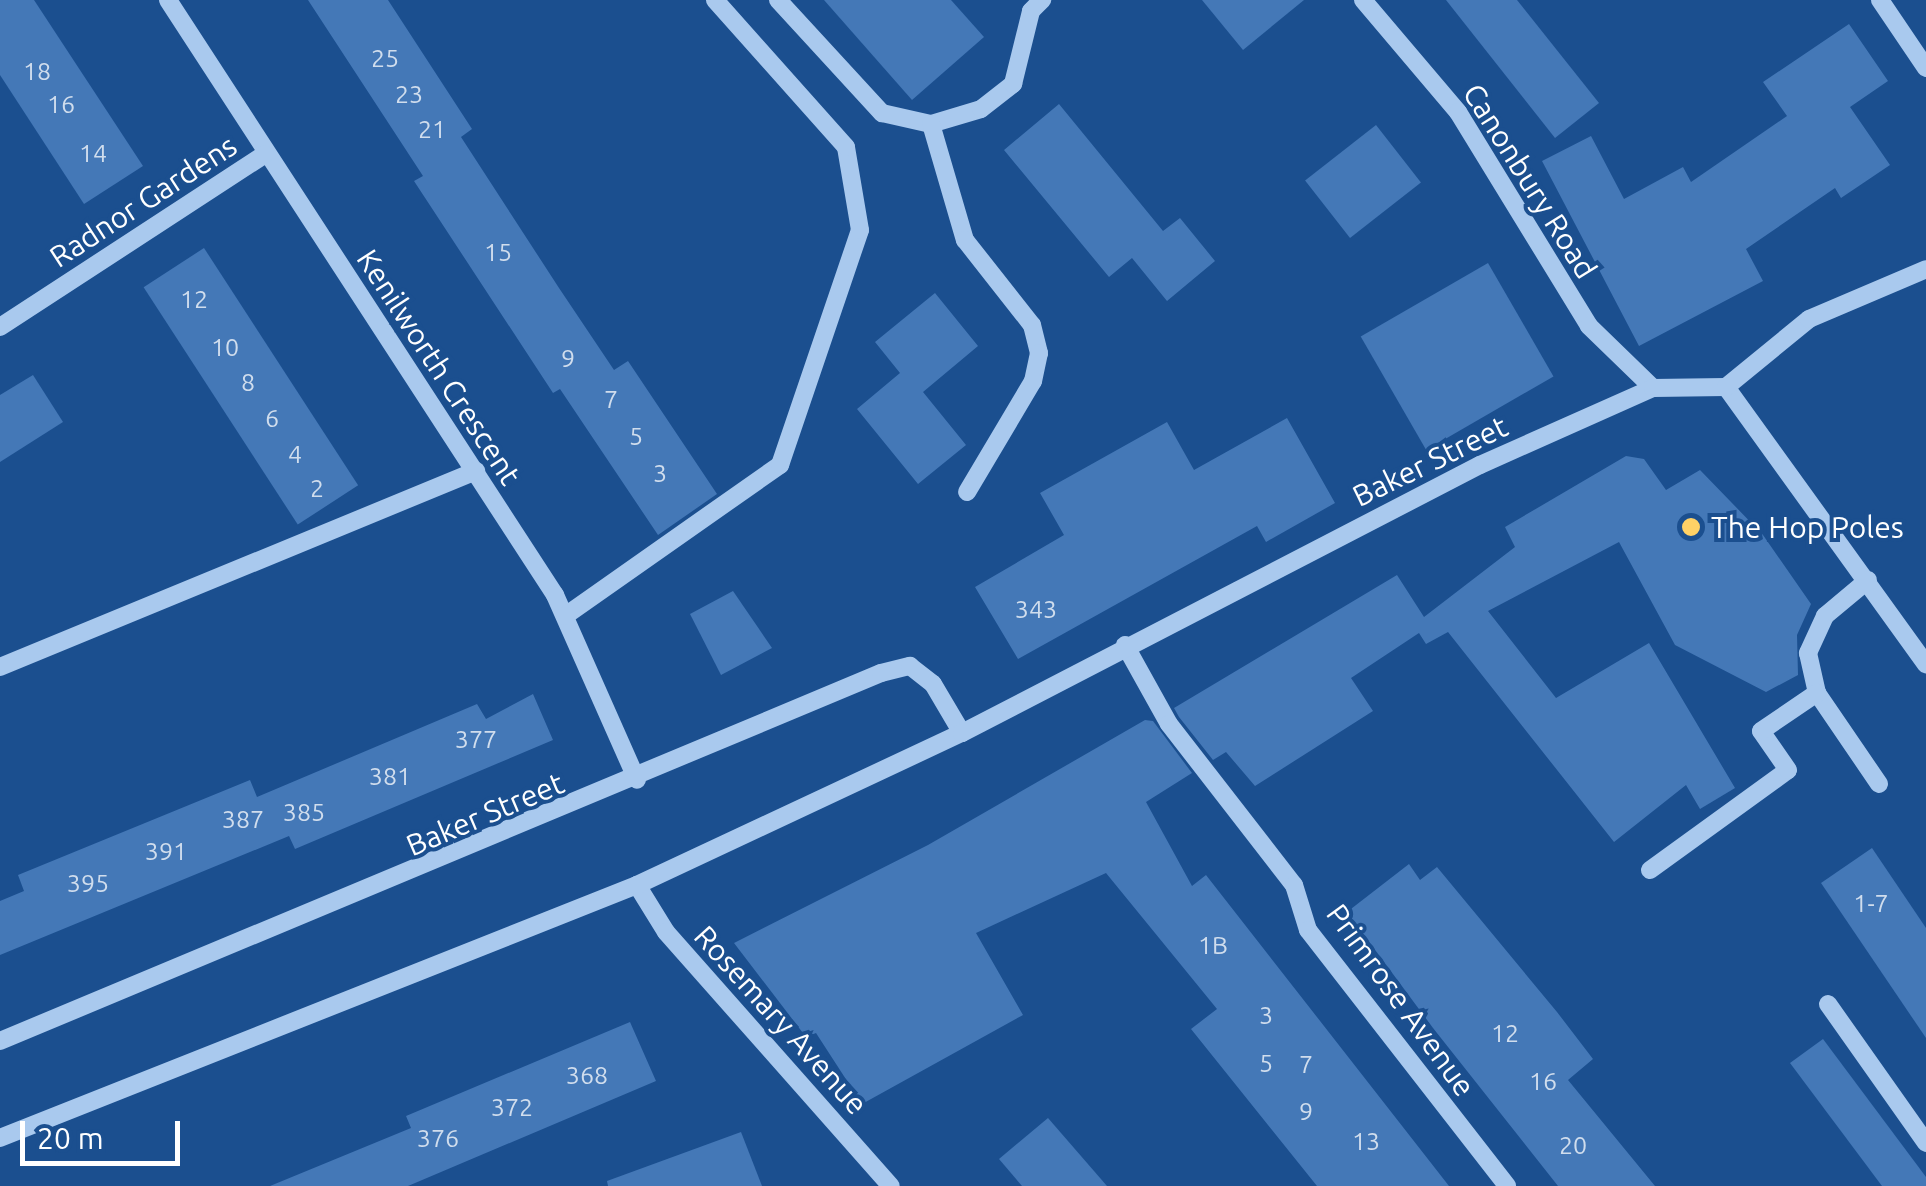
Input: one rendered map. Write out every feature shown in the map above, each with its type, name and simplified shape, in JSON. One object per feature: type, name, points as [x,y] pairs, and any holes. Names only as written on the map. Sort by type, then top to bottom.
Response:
[{"type":"street","name":"Kenilworth Crescent","points":[[168,0],[265,154],[476,471],[564,616],[636,780]]},
{"type":"street","points":[[564,616],[780,465],[860,230],[846,147],[715,0]]},
{"type":"street","points":[[778,0],[882,112],[931,124],[981,109],[1012,84],[1031,11],[1042,0]]},
{"type":"street","name":"Canonbury Road","points":[[1363,0],[1458,112],[1589,326],[1653,388]]},
{"type":"street","points":[[1880,0],[1926,68]]},
{"type":"street","points":[[931,124],[965,240],[1032,325],[1039,353],[1033,381],[967,492]]},
{"type":"street","name":"Radnor Gardens","points":[[0,327],[265,154]]},
{"type":"street","points":[[1926,269],[1809,319],[1726,387],[1926,664]]},
{"type":"street","name":"Baker Street","points":[[0,1138],[636,885],[962,732],[1480,465],[1653,388],[1726,387]]},
{"type":"street","points":[[0,667],[476,471]]},
{"type":"street","points":[[1868,580],[1825,616],[1808,653],[1817,692],[1879,784]]},
{"type":"street","name":"Primrose Avenue","points":[[1125,645],[1169,724],[1294,884],[1308,930],[1507,1186]]},
{"type":"street","name":"Baker Street","points":[[0,1041],[910,666],[933,684],[962,732]]},
{"type":"street","points":[[1650,870],[1788,770],[1761,731],[1817,692]]},
{"type":"street","name":"Rosemary Avenue","points":[[636,885],[666,932],[891,1186]]},
{"type":"street","points":[[1828,1004],[1926,1143]]},
{"type":"building","points":[[0,0],[34,0],[143,166],[84,204],[0,75]]},
{"type":"building","points":[[308,0],[388,0],[472,129],[461,137],[559,288],[614,370],[628,361],[717,494],[658,535],[560,389],[553,393],[414,181],[423,176]]},
{"type":"building","points":[[824,0],[951,0],[984,37],[912,100]]},
{"type":"building","points":[[1202,0],[1304,0],[1243,50]]},
{"type":"building","points":[[1446,0],[1517,0],[1599,103],[1555,138]]},
{"type":"building","points":[[1849,24],[1888,81],[1850,107],[1890,165],[1841,198],[1835,188],[1746,249],[1763,281],[1639,346],[1542,161],[1591,136],[1624,199],[1683,167],[1691,182],[1787,116],[1763,82]]},
{"type":"building","points":[[1059,104],[1163,231],[1180,218],[1215,261],[1167,301],[1132,258],[1109,277],[1004,150]]},
{"type":"building","points":[[1376,125],[1421,183],[1350,238],[1305,180]]},
{"type":"building","points":[[204,248],[358,485],[298,525],[144,287]]},
{"type":"building","points":[[1488,263],[1554,376],[1426,450],[1361,336]]},
{"type":"building","points":[[935,293],[978,346],[923,392],[966,445],[918,484],[857,409],[900,373],[875,342]]},
{"type":"building","points":[[33,375],[63,422],[0,462],[0,395]]},
{"type":"building","points":[[1287,418],[1335,503],[1266,542],[1257,526],[1018,659],[975,587],[1064,535],[1040,493],[1167,422],[1194,470]]},
{"type":"building","points":[[1626,456],[1644,459],[1666,490],[1700,470],[1763,535],[1811,604],[1797,635],[1798,675],[1766,692],[1675,645],[1619,542],[1488,611],[1556,698],[1649,643],[1735,788],[1700,809],[1686,785],[1614,842],[1448,632],[1426,644],[1419,633],[1351,678],[1373,711],[1255,786],[1226,752],[1213,760],[1179,717],[1174,708],[1397,575],[1424,617],[1515,547],[1505,527]]},
{"type":"building","points":[[733,591],[772,648],[721,675],[690,614]]},
{"type":"building","points":[[533,694],[553,740],[295,849],[289,836],[0,955],[0,901],[24,891],[18,875],[250,780],[257,797],[477,704],[486,719]]},
{"type":"building","points":[[1145,720],[1153,721],[1192,773],[1146,802],[1192,886],[1206,875],[1449,1186],[1317,1186],[1191,1029],[1217,1009],[1106,873],[976,933],[1023,1015],[862,1104],[816,1033],[806,1037],[734,943],[928,845]]},
{"type":"building","points":[[1872,848],[1926,928],[1926,1038],[1821,883]]},
{"type":"building","points":[[1409,864],[1420,880],[1437,867],[1593,1059],[1568,1080],[1655,1186],[1558,1186],[1433,1028],[1347,912]]},
{"type":"building","points":[[630,1022],[656,1081],[408,1186],[270,1186],[411,1128],[406,1116]]},
{"type":"building","points":[[1823,1039],[1926,1177],[1926,1186],[1882,1186],[1790,1063]]},
{"type":"building","points":[[1048,1118],[1107,1186],[1022,1186],[999,1159]]},
{"type":"building","points":[[741,1132],[762,1186],[608,1186],[607,1181]]},
{"type":"place","name":"The Hop Poles","points":[[1691,527]]}]
